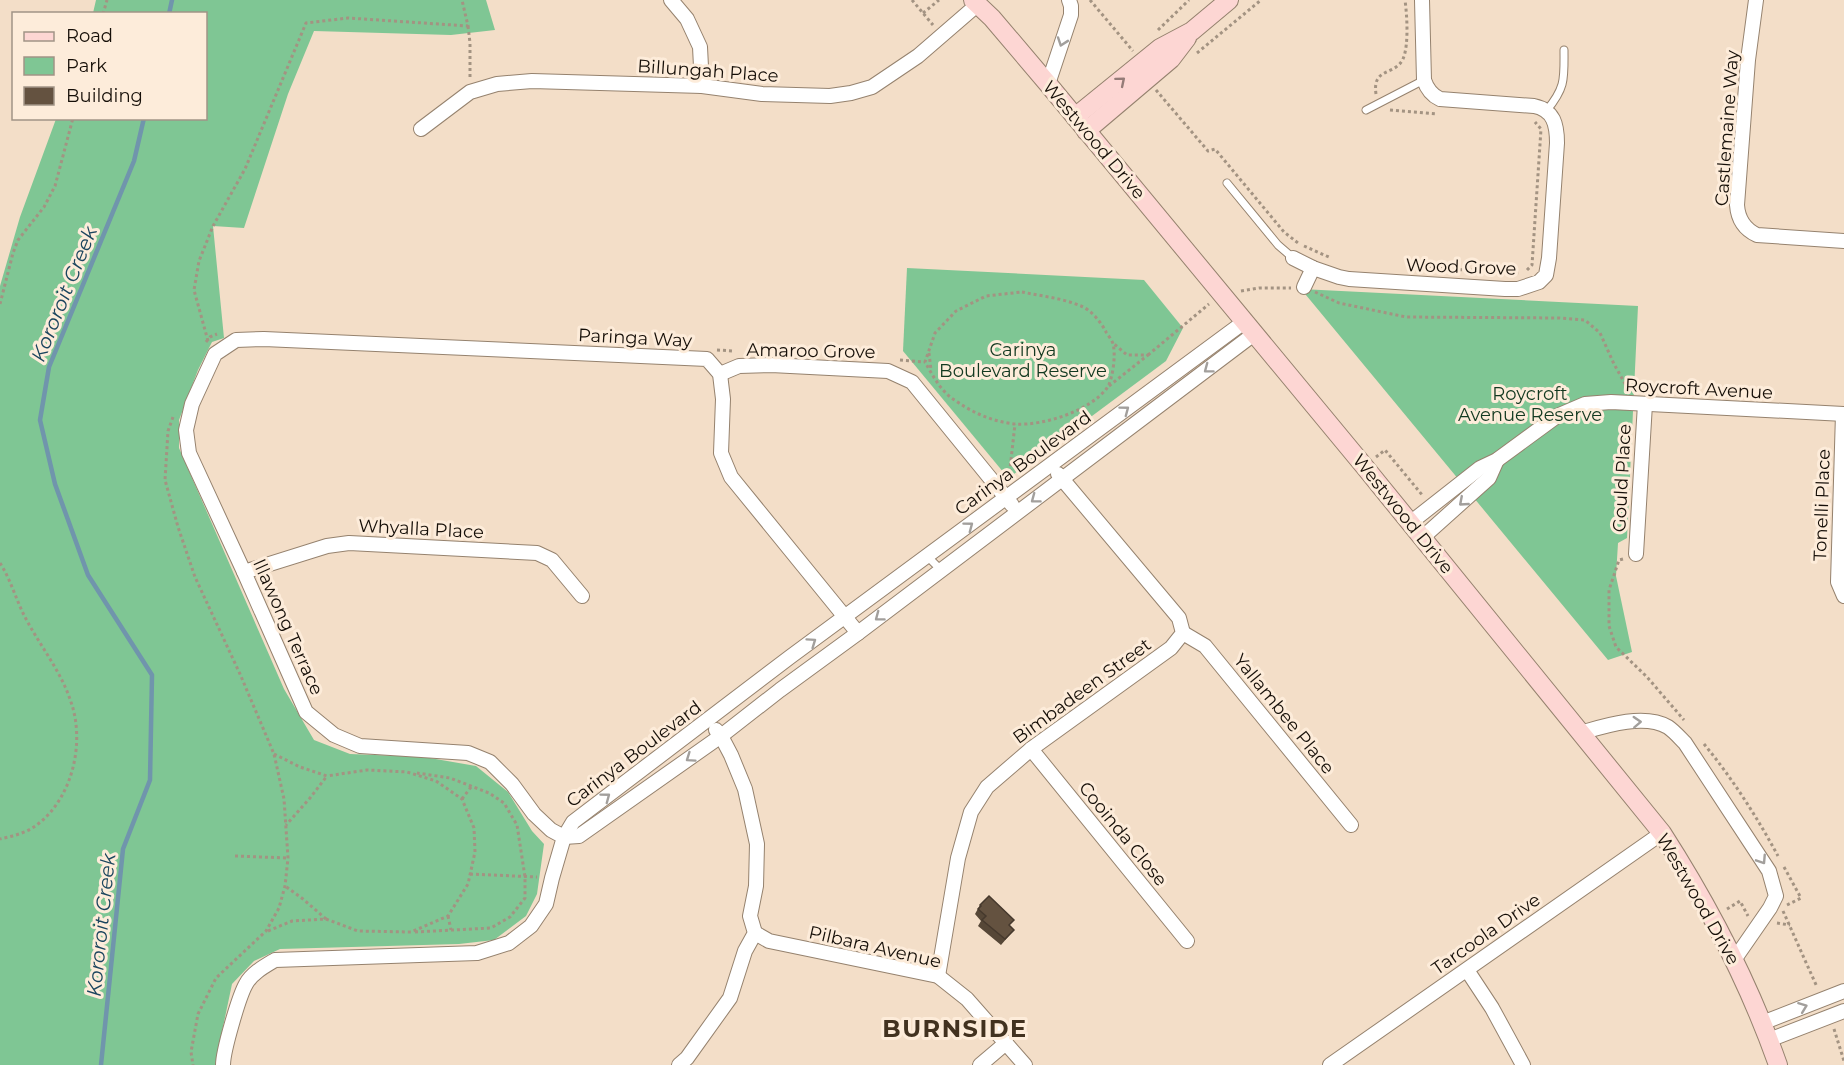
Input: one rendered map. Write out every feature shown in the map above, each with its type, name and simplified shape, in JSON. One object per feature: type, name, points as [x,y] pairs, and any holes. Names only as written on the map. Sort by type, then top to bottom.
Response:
[{"type":"street","points":[[671,0],[687,19],[700,47],[702,86]]},
{"type":"street","points":[[1048,84],[1071,15],[1069,0]]},
{"type":"street","points":[[1081,124],[1160,48],[1192,31],[1229,0]]},
{"type":"street","points":[[1422,0],[1424,80],[1431,93],[1440,99],[1534,106],[1547,110]]},
{"type":"street","name":"Castlemaine Way","points":[[1756,0],[1748,60],[1737,205],[1739,218],[1746,228],[1757,235],[1844,241]]},
{"type":"street","name":"Billungah Place","points":[[421,129],[470,92],[497,84],[532,81],[702,86],[762,94],[830,96],[851,93],[872,87],[918,56],[975,3]]},
{"type":"street","name":"Westwood Drive","points":[[975,3],[992,18],[1048,84],[1364,466],[1662,833],[1686,871],[1734,960],[1778,1065]]},
{"type":"street","name":"Wood Grove","points":[[1293,258],[1339,277],[1364,281],[1505,289],[1518,289],[1539,282],[1546,275],[1549,258],[1557,143],[1555,124],[1547,110]]},
{"type":"street","points":[[1304,287],[1313,268]]},
{"type":"street","name":"Carinya Boulevard","points":[[564,837],[573,822],[790,657],[846,618],[1170,377],[1249,328]]},
{"type":"street","name":"Carinya Boulevard","points":[[564,837],[579,836],[722,736],[803,672],[1179,391],[1249,328]]},
{"type":"street","name":"Paringa Way","points":[[236,340],[276,339],[707,359],[720,374]]},
{"type":"street","name":"Illawong Terrace","points":[[236,340],[215,354],[192,404],[186,430],[189,453],[306,712],[333,735],[360,746],[468,753],[489,762],[512,784],[534,814],[551,830],[564,837]]},
{"type":"street","name":"Amaroo Grove","points":[[720,374],[739,366],[771,365],[888,370],[912,382],[1018,512]]},
{"type":"street","points":[[720,374],[723,399],[721,453],[731,477],[858,633]]},
{"type":"street","name":"Roycroft Avenue","points":[[1410,523],[1480,468],[1497,460],[1557,416],[1585,404],[1611,402],[1843,414]]},
{"type":"street","name":"Gould Place","points":[[1636,554],[1645,404]]},
{"type":"street","name":"Tonelli Place","points":[[1843,414],[1838,582],[1844,596]]},
{"type":"street","name":"Roycroft Avenue","points":[[1422,538],[1489,478],[1497,460]]},
{"type":"street","points":[[1050,465],[1179,618],[1183,633]]},
{"type":"street","name":"Whyalla Place","points":[[244,572],[327,546],[349,543],[537,553],[552,560],[582,597]]},
{"type":"street","name":"Bimbadeen Street","points":[[938,976],[958,858],[971,812],[987,787],[1031,749],[1172,648],[1183,633]]},
{"type":"street","name":"Yallambee Place","points":[[1183,633],[1205,646],[1351,825]]},
{"type":"street","points":[[680,1065],[730,998],[745,951],[755,933],[750,916],[756,886],[757,844],[745,789],[722,736],[708,721]]},
{"type":"street","points":[[1580,733],[1611,724],[1644,721],[1667,727],[1685,743],[1770,871],[1776,896],[1734,960]]},
{"type":"street","name":"Cooinda Close","points":[[1031,749],[1187,941]]},
{"type":"street","name":"Tarcoola Drive","points":[[1330,1065],[1662,833]]},
{"type":"street","points":[[223,1065],[237,1008],[246,983],[261,968],[275,960],[477,953],[509,943],[531,926],[546,904],[564,837]]},
{"type":"street","name":"Pilbara Avenue","points":[[755,933],[769,941],[938,976],[967,999],[1025,1065]]},
{"type":"street","points":[[1467,970],[1492,1008],[1522,1065]]},
{"type":"street","points":[[1765,1032],[1844,991]]},
{"type":"street","points":[[1765,1032],[1844,1011]]},
{"type":"street","points":[[980,1065],[1006,1042]]},
{"type":"lane","points":[[1547,110],[1562,90],[1564,50]]},
{"type":"lane","points":[[1366,110],[1424,80]]},
{"type":"lane","name":"Wood Grove","points":[[1227,183],[1278,245],[1293,258]]},
{"type":"lane","points":[[1170,377],[1179,391]]},
{"type":"lane","points":[[1107,424],[1117,438]]},
{"type":"lane","points":[[928,557],[941,570]]},
{"type":"lane","points":[[790,657],[803,672]]},
{"type":"lane","points":[[766,675],[780,690]]},
{"type":"lane","points":[[629,779],[639,794]]},
{"type":"path","points":[[462,0],[470,43],[470,92]]},
{"type":"path","points":[[912,0],[936,29]]},
{"type":"path","points":[[923,13],[939,0]]},
{"type":"path","points":[[1090,0],[1134,52]]},
{"type":"path","points":[[1405,0],[1407,15],[1405,54],[1397,66],[1378,77],[1375,88],[1380,102],[1391,110],[1441,114]]},
{"type":"path","points":[[202,349],[207,339],[194,290],[199,261],[213,226],[245,169],[306,23],[348,18],[468,26]]},
{"type":"path","points":[[1155,89],[1208,151],[1215,149],[1290,237],[1296,242],[1335,259]]},
{"type":"path","points":[[0,304],[18,240],[44,207],[55,186],[72,120]]},
{"type":"path","points":[[1428,268],[1524,273],[1532,265],[1541,129],[1533,120]]},
{"type":"path","points":[[1148,355],[1127,355],[1113,343],[1101,323],[1083,307],[1022,292],[986,296],[957,311],[935,333],[925,362],[939,386],[954,400],[983,417],[1015,424],[1038,422],[1064,416],[1088,406],[1221,294],[1259,288],[1304,287],[1339,303],[1406,317],[1585,320],[1600,333],[1614,364],[1630,391]]},
{"type":"path","points":[[1108,387],[1114,366],[1113,343]]},
{"type":"path","points":[[175,410],[168,431],[165,480],[195,577],[274,754],[284,799],[288,858],[285,886],[279,908],[266,931],[216,978],[198,1014],[191,1052],[193,1065]]},
{"type":"path","points":[[1008,483],[1015,424]]},
{"type":"path","points":[[1364,466],[1385,450],[1424,497]]},
{"type":"path","points":[[0,563],[24,616],[65,685],[72,703],[77,730],[74,761],[58,801],[38,824],[26,831],[0,839]]},
{"type":"path","points":[[274,754],[300,767],[327,776],[367,770],[407,771],[450,778],[489,794],[504,803],[517,825],[525,877],[525,898],[510,916],[491,928],[358,932],[326,919],[285,886]]},
{"type":"path","points":[[407,771],[436,781],[462,799],[474,828],[475,852],[468,884],[448,916],[411,932]]},
{"type":"path","points":[[286,825],[327,776]]},
{"type":"path","points":[[462,799],[471,788]]},
{"type":"path","points":[[235,856],[288,858]]},
{"type":"path","points":[[470,874],[552,878]]},
{"type":"path","points":[[448,916],[451,930]]},
{"type":"path","points":[[266,931],[292,921],[326,919]]},
{"type":"path","points":[[1834,1029],[1844,1061]]},
{"type":"green space","points":[[96,0],[486,0],[495,30],[451,35],[314,31],[288,94],[244,228],[213,226],[224,338],[212,342],[198,370],[179,420],[179,448],[284,689],[314,740],[350,754],[424,757],[476,766],[508,792],[532,831],[544,844],[537,894],[526,916],[494,940],[459,944],[280,949],[254,961],[232,984],[215,1065],[0,1065],[0,286],[20,217],[56,120],[207,120],[207,12],[93,12]]},
{"type":"green space","name":"Carinya Boulevard Reserve","points":[[907,268],[1144,280],[1183,328],[1166,361],[1014,474],[1004,473],[903,351]]},
{"type":"green space","name":"Roycroft Avenue Reserve","points":[[1301,289],[1638,306],[1627,538],[1618,543],[1616,576],[1632,652],[1608,660]]},
{"type":"building","points":[[989,896],[1014,920],[1009,925],[1014,930],[1005,939],[982,920],[986,916],[978,909]]},
{"type":"waterway","name":"Kororoit Creek","points":[[169,12],[172,0]]},
{"type":"waterway","name":"Kororoit Creek","points":[[101,1065],[123,849],[150,780],[152,675],[88,575],[55,484],[40,420],[49,367],[134,161],[144,120]]},
{"type":"district","name":"BURNSIDE","points":[[955,1028]]}]
